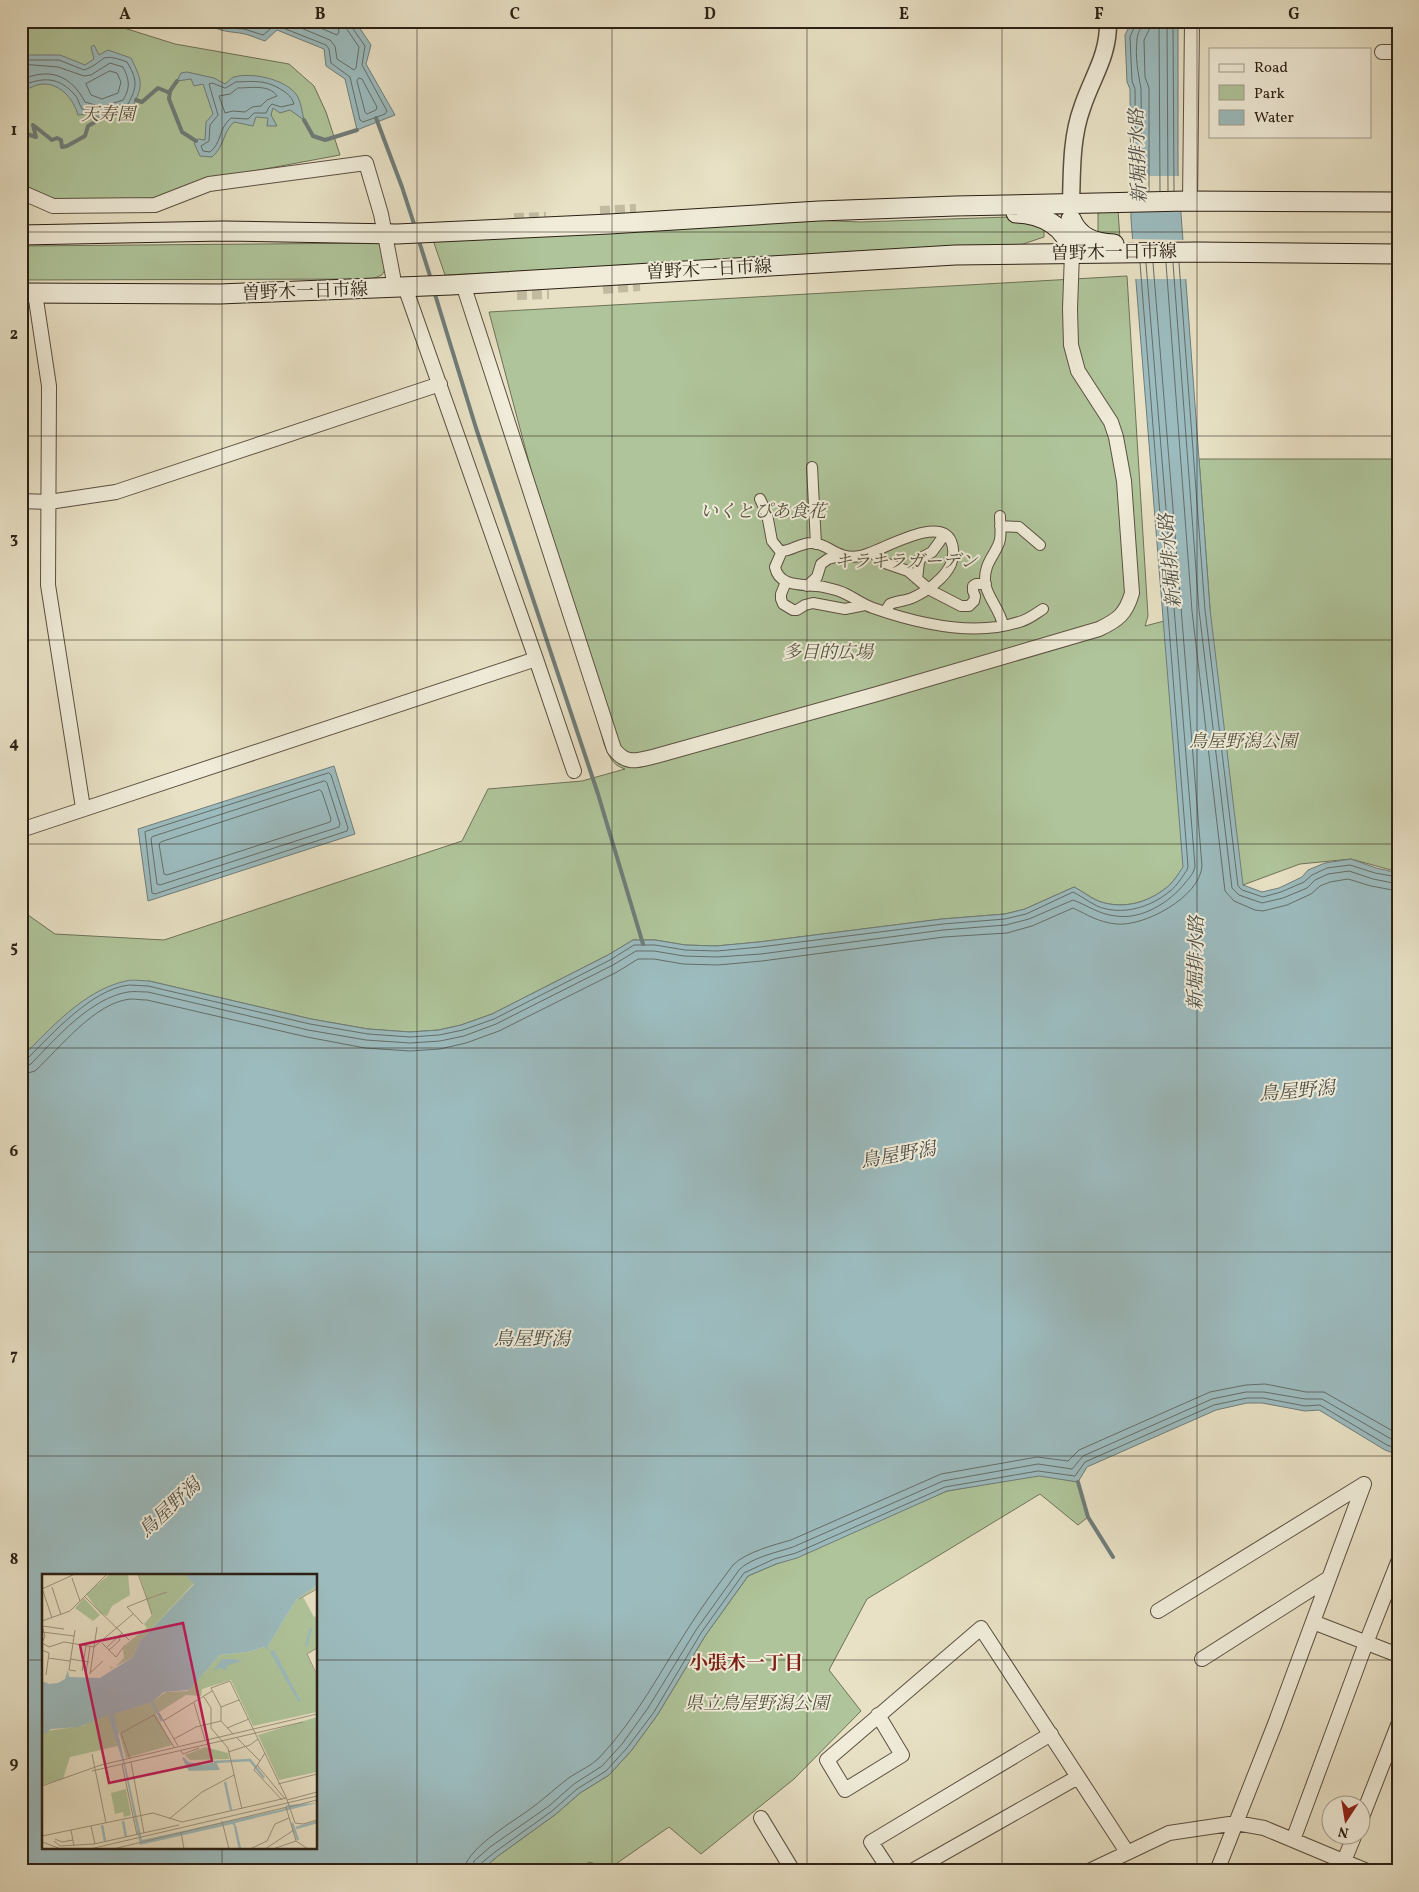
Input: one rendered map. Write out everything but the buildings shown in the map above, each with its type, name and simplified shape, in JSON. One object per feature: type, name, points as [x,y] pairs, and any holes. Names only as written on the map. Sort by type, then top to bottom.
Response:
[{"type":"main road","name":"曽野木一日市線","points":[[28,293],[220,294],[457,285],[955,255],[1012,254],[1114,202],[1398,202]]},
{"type":"main road","name":"曽野木一日市線","points":[[21,235],[224,232],[434,233],[819,211],[955,206],[1070,226],[1128,248],[1184,252],[1398,254]]},
{"type":"main road","points":[[955,206],[980,212],[1037,215],[1050,221],[1070,226],[1090,240],[1128,248]]},
{"type":"street","points":[[457,285],[614,749],[621,758],[632,761],[656,756],[1099,629],[1114,622],[1124,612],[1132,593],[1120,454],[1111,422],[1078,371],[1071,345],[1070,226],[1073,155],[1079,120],[1107,45],[1108,21]]},
{"type":"street","points":[[1188,201],[1192,21]]},
{"type":"street","points":[[1382,52],[1398,52]]},
{"type":"street","points":[[21,192],[53,206],[155,205],[209,184],[366,162],[391,234],[405,287],[574,771]]},
{"type":"street","points":[[28,293],[48,386],[48,585],[83,808]]},
{"type":"street","points":[[21,501],[49,502],[116,492],[440,384]]},
{"type":"street","points":[[812,467],[816,544]]},
{"type":"street","points":[[760,499],[768,514],[768,526],[772,541],[782,551],[788,551],[804,543],[816,544],[838,554],[858,556],[874,552],[918,533],[934,531],[945,534],[950,540],[954,553],[951,565],[928,589],[909,599],[890,604],[885,612]]},
{"type":"street","points":[[1003,625],[999,611],[986,584],[987,566],[1000,542],[1000,521],[1019,527],[1040,545]]},
{"type":"street","points":[[917,578],[921,558],[932,552],[945,534]]},
{"type":"street","points":[[782,551],[775,567],[779,576],[786,582],[838,591],[865,605],[885,612],[959,629],[988,628],[1020,622],[1043,609]]},
{"type":"street","points":[[874,552],[885,563],[904,569],[928,589],[966,607],[972,604],[975,599],[973,586],[976,584],[986,584]]},
{"type":"street","points":[[808,586],[817,577],[821,564],[824,561],[836,558],[838,554]]},
{"type":"street","points":[[786,582],[781,594],[781,600],[782,604],[792,610],[797,610],[813,603],[845,609],[865,605]]},
{"type":"street","points":[[21,830],[536,659]]},
{"type":"street","points":[[1158,1611],[1364,1484],[1217,1871]]},
{"type":"street","points":[[1293,1840],[1398,1562]]},
{"type":"street","points":[[1202,1658],[1329,1578]]},
{"type":"street","points":[[1313,1622],[1398,1655]]},
{"type":"street","points":[[878,1715],[902,1755],[845,1790],[827,1760],[878,1715],[981,1628],[1127,1852]]},
{"type":"street","points":[[1371,1794],[1398,1725]]},
{"type":"street","points":[[890,1871],[871,1842],[1051,1734]]},
{"type":"street","points":[[912,1871],[1078,1777]]},
{"type":"street","points":[[760,1818],[793,1871]]},
{"type":"street","points":[[1089,1871],[1169,1833],[1236,1823],[1264,1828],[1367,1871]]},
{"type":"street","points":[[1344,1861],[1351,1844]]},
{"type":"green space","name":"天寿園","points":[[21,21],[105,22],[175,44],[289,64],[314,86],[326,112],[340,155],[200,181],[154,199],[62,202],[21,184]]},
{"type":"green space","points":[[1118,210],[1120,239],[1098,237],[1098,213]]},
{"type":"green space","points":[[1008,217],[1044,224],[1044,237],[1014,247],[445,275],[433,240],[786,219],[860,222]]},
{"type":"green space","points":[[380,243],[386,268],[382,275],[372,279],[21,280],[21,246]]},
{"type":"green space","points":[[1127,276],[1148,616],[1145,626],[1210,609],[1199,459],[1398,459],[1398,872],[1351,859],[1300,864],[1243,885],[1184,867],[1171,884],[1159,893],[1143,901],[1127,905],[1101,902],[1074,887],[1025,909],[1005,914],[942,919],[716,946],[685,945],[655,940],[633,940],[608,955],[492,1014],[461,1025],[439,1030],[410,1032],[368,1029],[311,1019],[149,981],[21,1058],[21,910],[55,934],[164,940],[462,841],[488,789],[582,781],[625,769],[614,762],[604,744],[489,312]]},
{"type":"green space","name":"県立鳥屋野潟公園","points":[[1039,1475],[1078,1482],[1088,1517],[1078,1525],[1040,1494],[867,1599],[829,1670],[861,1711],[794,1779],[701,1854],[669,1827],[610,1868],[589,1862],[575,1871],[480,1871],[556,1814],[580,1793],[609,1775],[631,1751],[658,1714],[705,1636],[748,1576],[947,1491]]},
{"type":"water","points":[[206,21],[355,21],[371,45],[366,64],[395,115],[357,130],[345,79],[326,66],[324,49],[277,30],[265,41],[245,34],[219,30]]},
{"type":"water","name":"鳥屋野潟","points":[[1132,21],[1178,21],[1178,173],[1210,609],[1243,885],[1262,892],[1279,888],[1302,877],[1308,870],[1325,863],[1351,859],[1398,873],[1398,1455],[1385,1450],[1319,1410],[1305,1411],[1262,1403],[1247,1403],[1216,1410],[1087,1467],[1078,1482],[1039,1476],[947,1491],[797,1558],[776,1564],[748,1576],[705,1636],[658,1714],[631,1751],[609,1775],[580,1793],[556,1814],[480,1871],[21,1871],[21,1058],[69,1012],[96,993],[129,980],[137,980],[149,981],[311,1019],[368,1029],[410,1032],[439,1030],[461,1025],[492,1014],[608,955],[633,940],[655,940],[685,945],[716,946],[942,919],[1005,914],[1025,909],[1074,887],[1101,902],[1127,905],[1151,898],[1159,893],[1171,884],[1183,867],[1131,219],[1130,89],[1127,82],[1125,35]]},
{"type":"water","points":[[94,45],[99,55],[108,50],[131,58],[140,83],[140,88],[132,108],[102,118],[88,114],[78,115],[70,99],[56,87],[41,84],[21,91],[21,53],[30,55],[60,55],[85,65],[94,59],[91,47]]},
{"type":"water","points":[[187,72],[214,78],[225,84],[233,78],[250,75],[284,84],[298,97],[304,120],[290,110],[280,113],[273,108],[271,115],[277,126],[267,126],[268,118],[256,117],[253,126],[234,122],[212,157],[200,156],[194,143],[198,139],[205,140],[206,122],[213,114],[203,84],[194,86],[191,79],[177,81],[181,73]]},
{"type":"water","points":[[334,766],[355,834],[148,901],[138,829]]},
{"type":"pier","points":[[1128,176],[1180,176],[1183,208],[1128,209]]},
{"type":"pier","points":[[1130,239],[1185,240],[1188,279],[1133,279]]},
{"type":"waterway","points":[[177,81],[170,91],[169,99],[182,132],[196,141]]},
{"type":"waterway","points":[[136,100],[142,102],[158,88],[170,93]]},
{"type":"waterway","points":[[21,132],[36,137],[33,125],[52,140],[57,138],[61,140],[62,147],[85,136],[88,126],[102,118]]},
{"type":"waterway","points":[[376,118],[415,227]]},
{"type":"waterway","points":[[304,120],[313,136],[325,140],[357,130]]},
{"type":"waterway","points":[[418,238],[431,279]]},
{"type":"waterway","points":[[434,291],[476,428],[598,794],[643,944]]},
{"type":"waterway","points":[[1078,1482],[1088,1517],[1113,1557]]},
{"type":"tunnel","points":[[600,211],[636,209]]},
{"type":"tunnel","points":[[514,218],[546,217]]},
{"type":"tunnel","points":[[603,289],[640,286]]},
{"type":"tunnel","points":[[517,295],[549,294]]},
{"type":"district","name":"小張木一丁目","points":[[746,1662]]},
{"type":"water label","name":"新堀排水路","points":[[1137,156]]},
{"type":"water label","name":"新堀排水路","points":[[1169,561]]},
{"type":"water label","name":"新堀排水路","points":[[1195,963]]},
{"type":"park label","name":"いくとぴあ食花","points":[[763,511]]},
{"type":"park label","name":"キラキラガーデン","points":[[906,561]]},
{"type":"park label","name":"多目的広場","points":[[828,652]]},
{"type":"park label","name":"鳥屋野潟公園","points":[[1243,741]]}]
